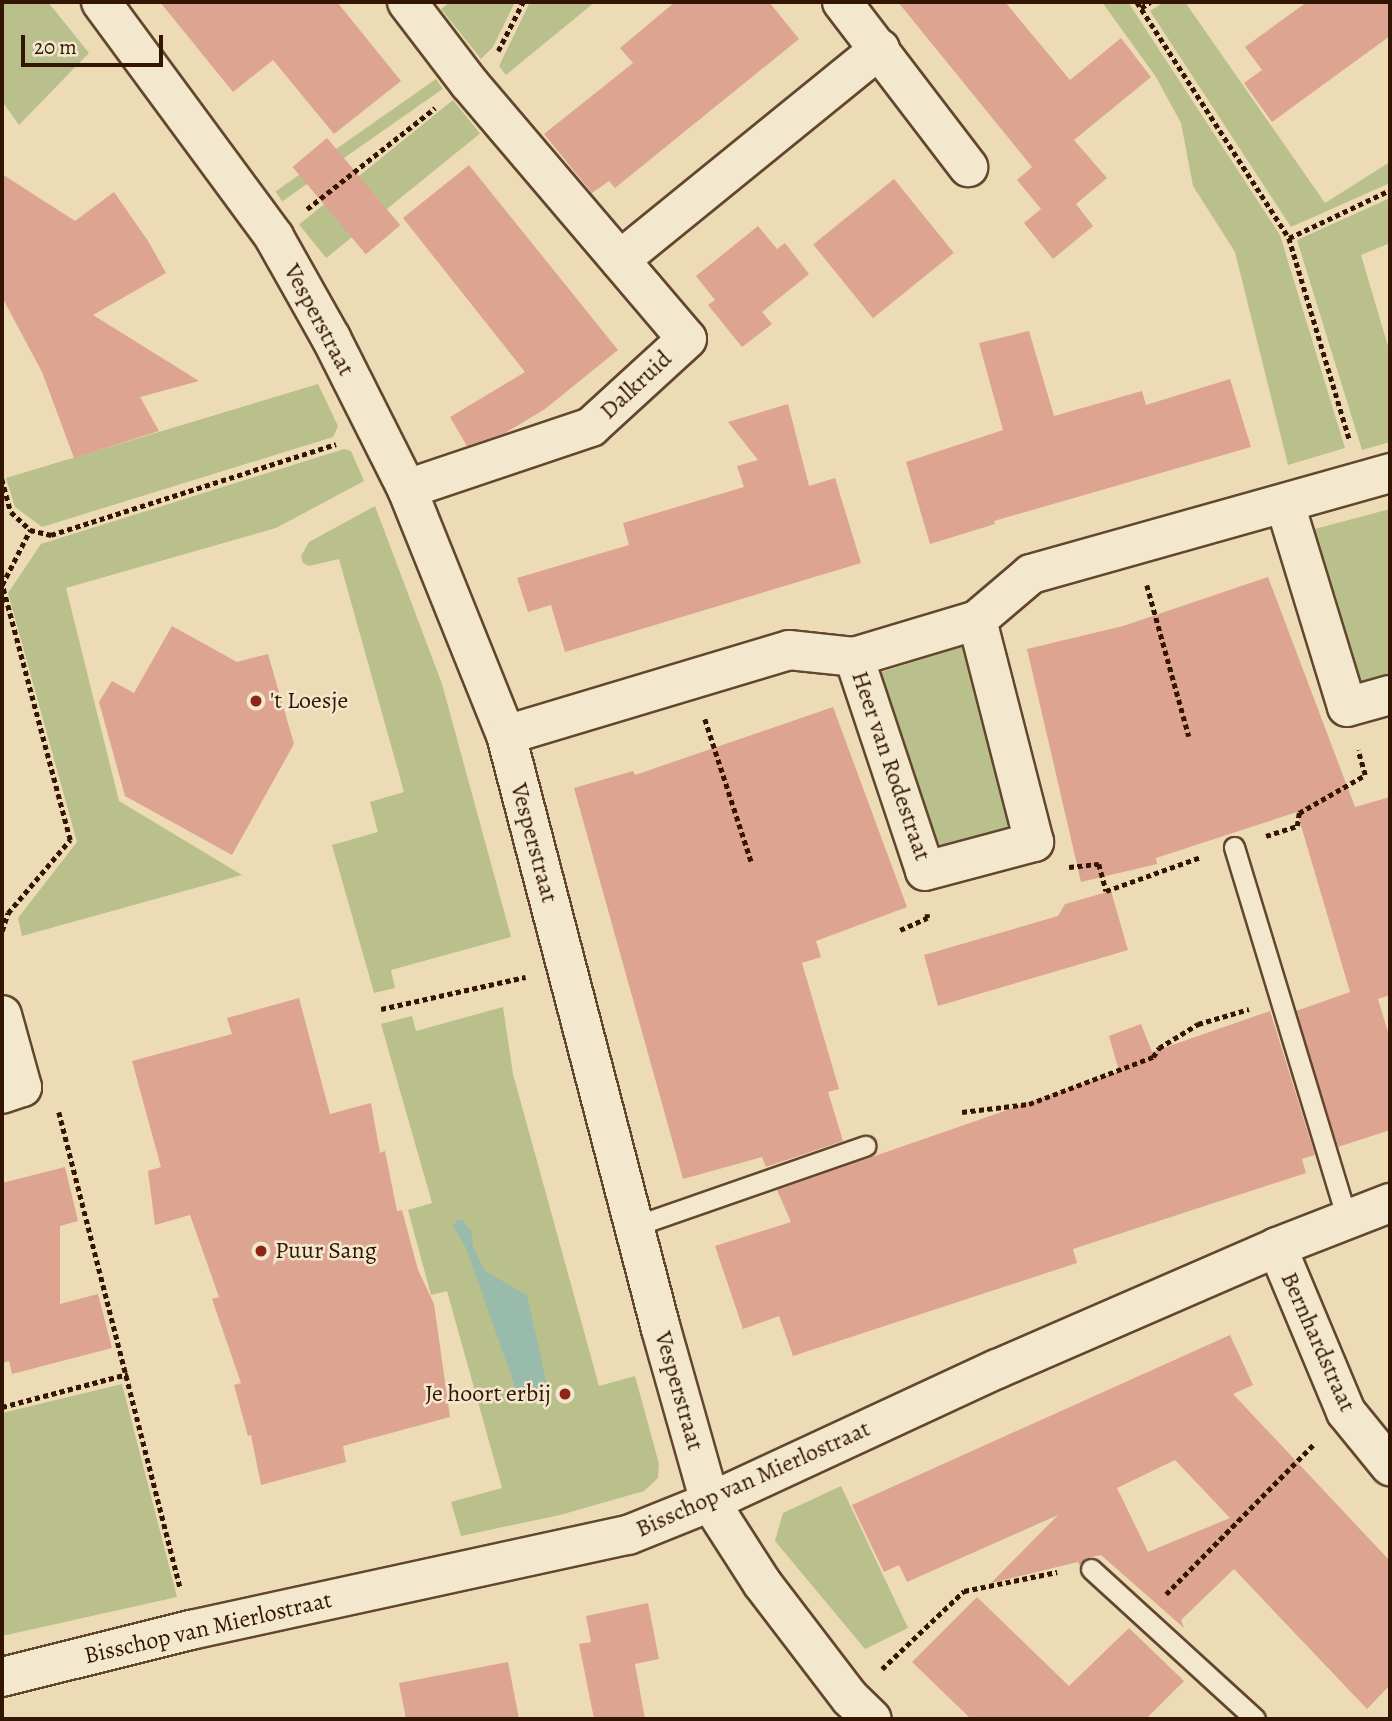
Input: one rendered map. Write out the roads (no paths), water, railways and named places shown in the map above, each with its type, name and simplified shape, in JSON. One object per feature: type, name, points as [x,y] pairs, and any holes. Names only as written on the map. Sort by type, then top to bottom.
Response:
[{"type":"street","name":"Vesperstraat","points":[[101,2],[274,237],[331,338],[407,489],[506,735],[710,1502],[762,1583],[861,1709]]},
{"type":"street","name":"Dalkruid","points":[[407,2],[469,83],[687,339],[591,427],[407,489]]},
{"type":"street","points":[[842,2],[968,167]]},
{"type":"street","points":[[620,260],[880,49]]},
{"type":"street","name":"Heer van Rodestraat","points":[[506,735],[789,650],[854,657],[976,620],[1031,574],[1376,477]]},
{"type":"street","points":[[1285,503],[1347,707],[1390,695]]},
{"type":"street","name":"Heer van Rodestraat","points":[[854,657],[925,871],[1034,842],[976,620]]},
{"type":"street","points":[[2,1015],[12,1090]]},
{"type":"street","name":"Bisschop van Mierlostraat","points":[[2,1677],[191,1630],[628,1535],[710,1502],[997,1369],[1277,1247],[1390,1203]]},
{"type":"street","name":"Bernhardstraat","points":[[1277,1247],[1346,1412],[1390,1466]]},
{"type":"lane","points":[[1234,847],[1347,1220]]},
{"type":"lane","points":[[635,1226],[865,1146]]},
{"type":"lane","points":[[1091,1569],[1255,1719]]},
{"type":"place","name":"'t Loesje","points":[[256,701]]},
{"type":"place","name":"Puur Sang","points":[[261,1251]]},
{"type":"place","name":"Je hoort erbij","points":[[565,1394]]}]
